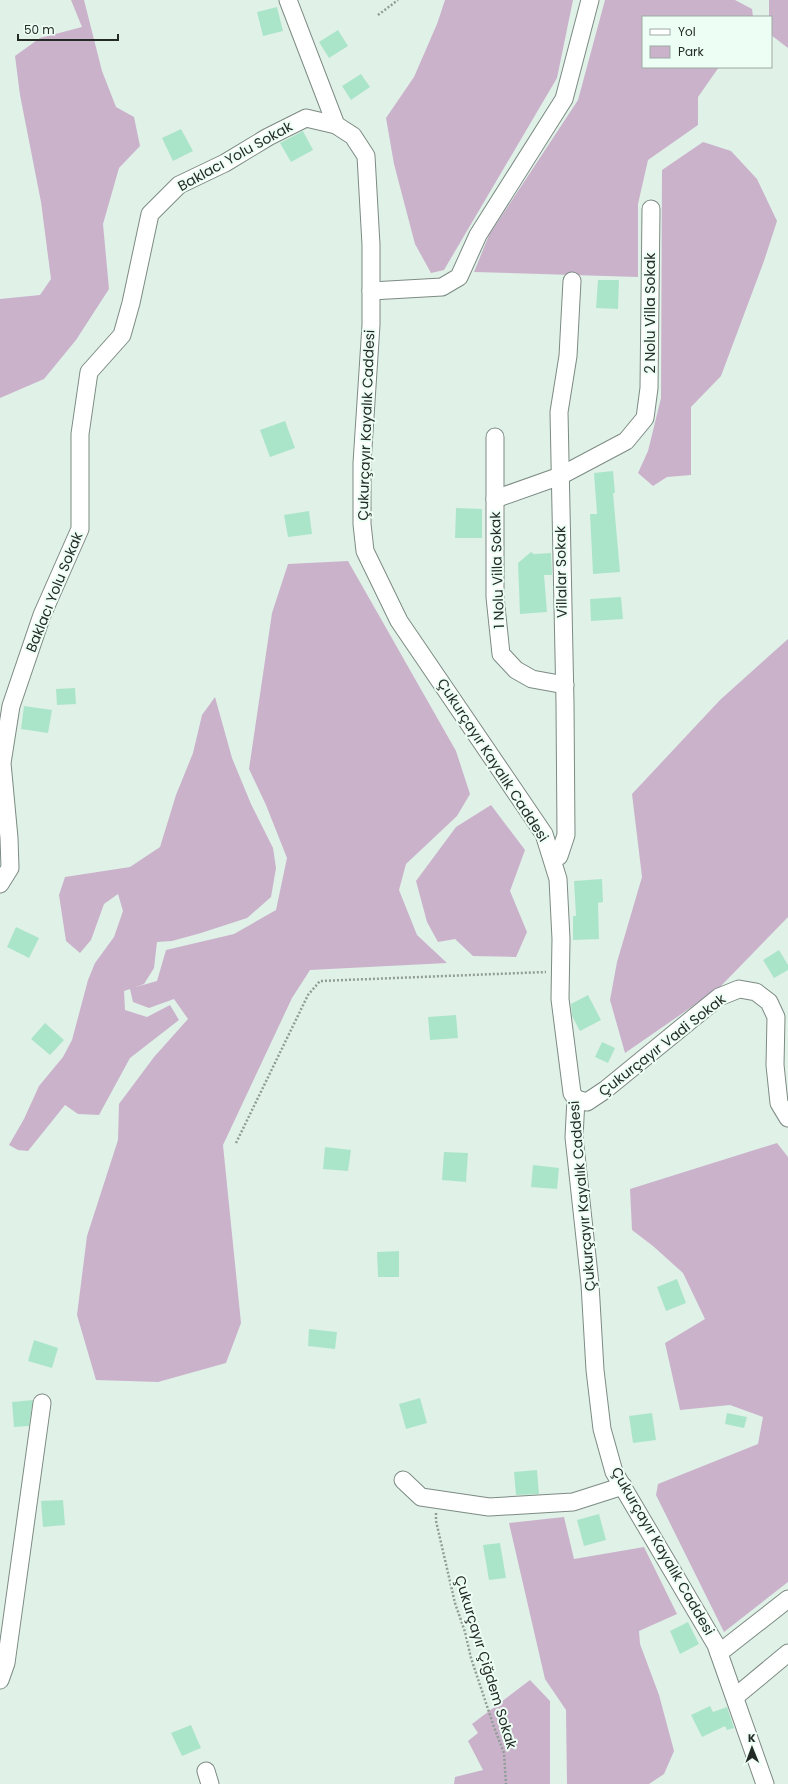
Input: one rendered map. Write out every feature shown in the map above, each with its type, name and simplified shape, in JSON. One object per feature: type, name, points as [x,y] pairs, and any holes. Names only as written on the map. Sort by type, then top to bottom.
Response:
[{"type":"street","points":[[288,0],[336,125]]},
{"type":"street","points":[[371,291],[442,287],[459,277],[478,235],[564,99],[590,0]]},
{"type":"street","name":"Baklacı Yolu Sokak","points":[[0,884],[10,868],[9,838],[2,762],[11,706],[42,615],[80,529],[80,434],[89,372],[122,335],[131,303],[150,214],[179,184],[225,163],[268,136],[306,118],[336,125]]},
{"type":"street","name":"Çukurçayır Kayalık Caddesi","points":[[336,125],[353,136],[366,156],[371,245],[371,325],[362,463],[362,524],[364,551],[399,621],[544,834],[552,856],[558,879],[561,939],[560,1000],[572,1093],[576,1099],[574,1137],[590,1284],[595,1370],[602,1429],[614,1472],[716,1645],[765,1784]]},
{"type":"street","name":"2 Nolu Villa Sokak","points":[[560,476],[626,441],[645,418],[650,388],[651,208]]},
{"type":"street","name":"Villalar Sokak","points":[[552,856],[559,856],[566,835],[565,685],[559,412],[568,356],[572,281]]},
{"type":"street","name":"1 Nolu Villa Sokak","points":[[495,437],[495,597],[501,654],[516,670],[532,679],[565,685]]},
{"type":"street","points":[[495,500],[560,476]]},
{"type":"street","name":"Çukurçayır Vadi Sokak","points":[[576,1099],[587,1102],[606,1090],[719,997],[739,989],[756,992],[769,1002],[776,1017],[775,1065],[779,1103],[788,1118]]},
{"type":"street","points":[[0,1680],[6,1663],[42,1403]]},
{"type":"street","points":[[403,1480],[421,1497],[489,1507],[573,1502],[623,1486]]},
{"type":"street","points":[[719,1653],[788,1599]]},
{"type":"street","points":[[735,1697],[788,1653]]},
{"type":"path","points":[[378,16],[398,0]]},
{"type":"path","points":[[236,1143],[308,995],[320,981],[560,972]]},
{"type":"path","name":"Çukurçayır Çiğdem Sokak","points":[[435,1499],[436,1521],[455,1603],[465,1632],[471,1658],[504,1753],[506,1784]]},
{"type":"green space","points":[[71,0],[84,0],[102,71],[116,107],[134,117],[140,146],[119,168],[103,224],[109,289],[76,340],[44,379],[0,398],[0,299],[40,295],[51,279],[41,202],[20,95],[15,56],[40,38],[82,27]]},
{"type":"green space","points":[[445,0],[573,0],[557,78],[444,270],[431,273],[415,244],[394,164],[386,118],[414,77],[437,24]]},
{"type":"green space","points":[[605,0],[735,0],[752,9],[753,16],[642,16],[642,68],[718,68],[698,97],[698,125],[648,160],[638,204],[638,277],[474,272],[489,235],[578,100]]},
{"type":"green space","points":[[769,0],[788,0],[788,48],[772,36],[772,16],[769,16]]},
{"type":"green space","points":[[703,142],[731,151],[757,179],[777,221],[764,261],[721,376],[691,407],[691,475],[667,477],[653,486],[638,473],[648,451],[661,398],[662,170]]},
{"type":"green space","points":[[348,561],[456,751],[470,794],[457,816],[406,864],[399,890],[417,935],[447,963],[310,970],[292,998],[223,1145],[241,1323],[226,1363],[158,1382],[96,1380],[77,1315],[87,1236],[118,1140],[119,1104],[154,1057],[188,1019],[174,999],[149,1008],[133,1002],[130,989],[124,991],[125,1010],[147,1017],[170,1005],[179,1020],[130,1058],[99,1115],[78,1114],[65,1105],[28,1151],[18,1150],[9,1145],[24,1119],[39,1086],[63,1057],[72,1040],[88,980],[95,963],[114,937],[123,911],[118,894],[104,904],[91,940],[80,953],[66,941],[59,895],[65,877],[130,867],[160,847],[176,795],[193,753],[202,715],[215,697],[232,758],[251,804],[273,848],[276,868],[271,897],[247,918],[172,941],[157,942],[154,968],[144,984],[136,987],[157,981],[166,950],[234,934],[276,910],[287,858],[266,805],[249,769],[272,613],[288,564]]},
{"type":"green space","points":[[788,639],[788,917],[719,988],[625,1053],[610,1000],[617,962],[642,877],[632,794],[720,700]]},
{"type":"green space","points":[[491,805],[525,850],[510,891],[527,932],[516,957],[473,956],[455,939],[438,942],[427,922],[416,881],[456,827]]},
{"type":"green space","points":[[777,1143],[788,1157],[788,1582],[724,1632],[656,1495],[658,1484],[758,1444],[763,1417],[730,1405],[680,1410],[665,1343],[705,1319],[683,1273],[653,1246],[632,1230],[630,1189]]},
{"type":"green space","points":[[564,1517],[574,1559],[644,1547],[677,1614],[639,1631],[640,1644],[659,1695],[674,1751],[664,1774],[649,1784],[567,1784],[566,1710],[545,1679],[509,1523]]},
{"type":"green space","points":[[530,1680],[550,1701],[550,1784],[454,1784],[455,1777],[483,1770],[468,1741],[478,1733],[472,1724]]},
{"type":"building","points":[[277,7],[283,31],[263,36],[257,12]]},
{"type":"building","points":[[338,30],[348,46],[329,58],[319,42]]},
{"type":"building","points":[[361,74],[370,87],[351,100],[342,86]]},
{"type":"building","points":[[181,129],[193,151],[173,161],[162,138]]},
{"type":"building","points":[[303,131],[313,150],[291,162],[280,143]]},
{"type":"building","points":[[598,280],[619,280],[618,309],[596,308]]},
{"type":"building","points":[[285,421],[295,448],[270,457],[260,430]]},
{"type":"building","points":[[613,471],[615,493],[613,493],[620,572],[593,574],[590,514],[597,514],[594,473]]},
{"type":"building","points":[[456,508],[482,509],[482,538],[455,538]]},
{"type":"building","points":[[309,511],[312,534],[288,537],[284,515]]},
{"type":"building","points":[[531,552],[534,554],[551,553],[552,575],[544,575],[547,612],[520,614],[518,563]]},
{"type":"building","points":[[621,597],[623,619],[591,621],[590,599]]},
{"type":"building","points":[[75,688],[76,704],[57,705],[56,689]]},
{"type":"building","points":[[24,706],[52,710],[48,733],[21,729]]},
{"type":"building","points":[[602,879],[603,902],[598,903],[599,939],[573,940],[573,916],[576,916],[574,881]]},
{"type":"building","points":[[16,927],[39,938],[29,958],[7,947]]},
{"type":"building","points":[[779,950],[788,965],[788,970],[774,978],[763,960]]},
{"type":"building","points":[[588,995],[601,1020],[580,1031],[572,1016],[571,1004]]},
{"type":"building","points":[[456,1015],[458,1038],[430,1040],[428,1017]]},
{"type":"building","points":[[45,1023],[64,1040],[50,1055],[31,1039]]},
{"type":"building","points":[[602,1042],[615,1048],[608,1063],[595,1057]]},
{"type":"building","points":[[325,1147],[351,1150],[348,1171],[323,1169]]},
{"type":"building","points":[[444,1152],[468,1153],[466,1182],[442,1180]]},
{"type":"building","points":[[533,1165],[559,1168],[557,1189],[531,1187]]},
{"type":"building","points":[[399,1251],[399,1277],[378,1277],[377,1252]]},
{"type":"building","points":[[677,1279],[686,1303],[666,1311],[657,1287]]},
{"type":"building","points":[[309,1329],[337,1332],[335,1349],[308,1346]]},
{"type":"building","points":[[34,1340],[58,1348],[52,1368],[28,1361]]},
{"type":"building","points":[[420,1398],[427,1423],[406,1429],[399,1404]]},
{"type":"building","points":[[33,1400],[29,1426],[14,1427],[12,1402]]},
{"type":"building","points":[[652,1413],[656,1440],[633,1443],[629,1416]]},
{"type":"building","points":[[727,1413],[747,1417],[744,1428],[725,1424]]},
{"type":"building","points":[[537,1470],[539,1494],[516,1495],[514,1472]]},
{"type":"building","points":[[63,1500],[65,1525],[43,1527],[41,1501]]},
{"type":"building","points":[[599,1514],[606,1540],[584,1546],[577,1520]]},
{"type":"building","points":[[500,1543],[506,1578],[489,1580],[483,1545]]},
{"type":"building","points":[[688,1622],[699,1644],[680,1654],[670,1631]]},
{"type":"building","points":[[710,1706],[713,1712],[727,1707],[734,1728],[727,1730],[725,1726],[702,1737],[691,1715]]},
{"type":"building","points":[[191,1725],[201,1748],[182,1756],[171,1733]]}]
